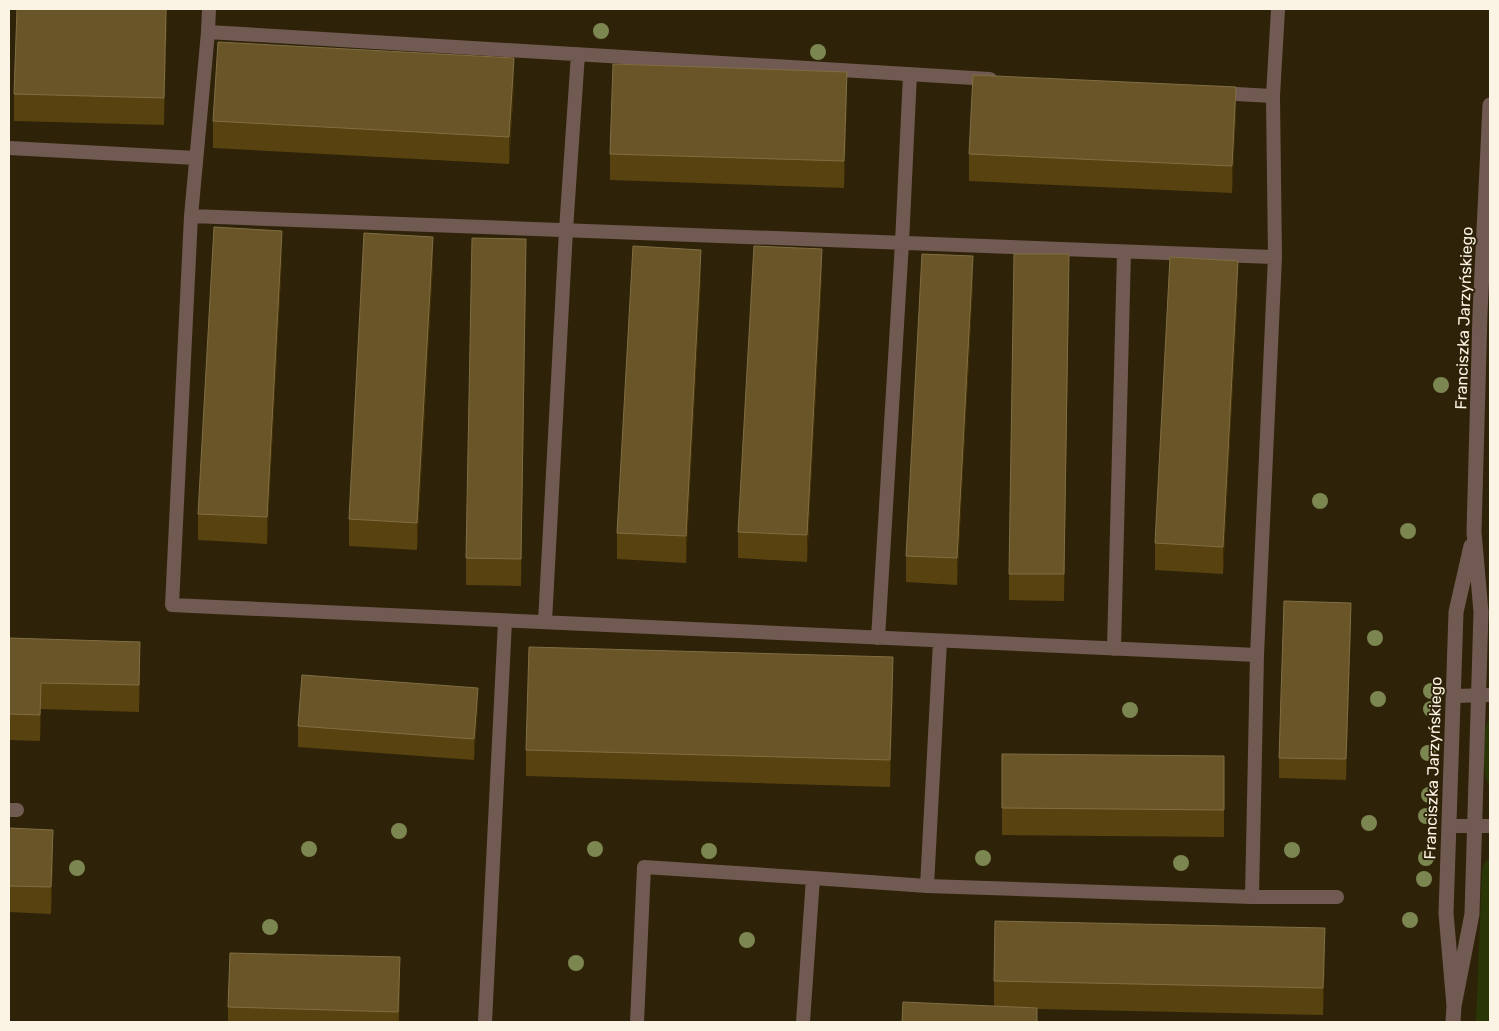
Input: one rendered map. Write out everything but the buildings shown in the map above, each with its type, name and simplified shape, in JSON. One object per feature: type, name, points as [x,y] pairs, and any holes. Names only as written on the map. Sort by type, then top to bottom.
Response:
[{"type":"street","name":"Franciszka Jarzyńskiego","points":[[1454,1006],[1472,914],[1475,826],[1485,695],[1481,612],[1474,532],[1485,315],[1490,105]]},
{"type":"street","name":"Franciszka Jarzyńskiego","points":[[1454,1022],[1446,913],[1456,612],[1474,532]]},
{"type":"lane","points":[[208,9],[208,32],[191,216],[172,605],[1257,655]]},
{"type":"lane","points":[[1252,897],[1257,655],[1275,258],[1273,96],[1278,9]]},
{"type":"lane","points":[[208,32],[1008,80]]},
{"type":"lane","points":[[544,622],[578,54]]},
{"type":"lane","points":[[878,638],[902,243],[910,74]]},
{"type":"lane","points":[[1204,92],[1273,96]]},
{"type":"lane","points":[[9,148],[196,158]]},
{"type":"lane","points":[[191,216],[1275,258]]},
{"type":"lane","points":[[1114,648],[1124,252]]},
{"type":"lane","points":[[485,1022],[505,621]]},
{"type":"lane","points":[[927,886],[940,641]]},
{"type":"lane","points":[[1454,696],[1485,695]]},
{"type":"lane","points":[[1449,826],[1490,826]]},
{"type":"lane","points":[[636,1022],[644,866],[927,886],[1252,897],[1336,897]]},
{"type":"lane","points":[[803,1022],[812,878]]},
{"type":"green space","points":[[1490,717],[1490,790],[1482,753],[1486,725]]},
{"type":"green space","points":[[1490,857],[1490,1022],[1476,1022],[1482,872],[1484,864]]}]
